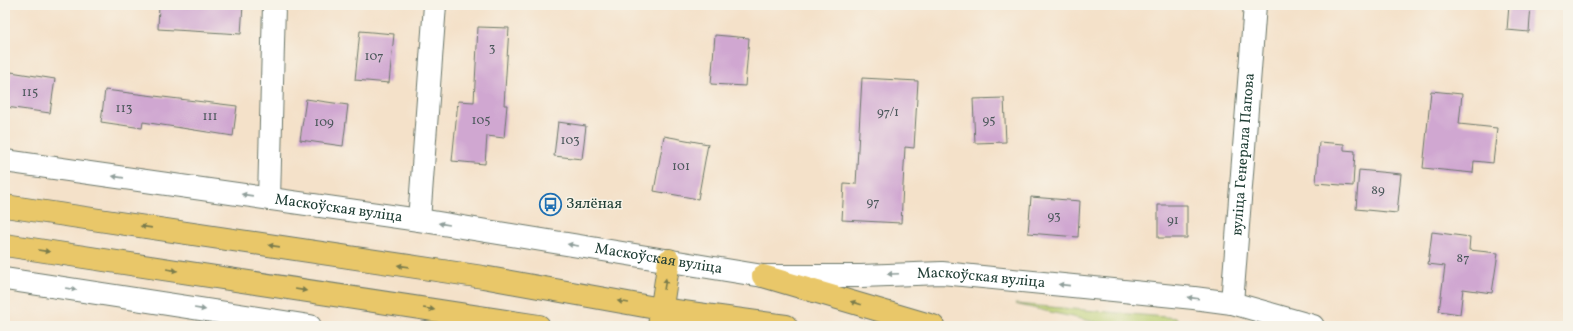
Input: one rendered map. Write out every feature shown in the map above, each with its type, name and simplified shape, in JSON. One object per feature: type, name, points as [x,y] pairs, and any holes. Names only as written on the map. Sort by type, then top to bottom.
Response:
[{"type":"main road","points":[[5,206],[483,278],[660,317],[786,326]]},
{"type":"main road","points":[[5,245],[539,326]]},
{"type":"main road","points":[[660,317],[669,260]]},
{"type":"main road","points":[[763,276],[934,326]]},
{"type":"street","points":[[269,199],[274,5]]},
{"type":"street","points":[[419,220],[435,5]]},
{"type":"street","name":"вуліца Генерала Папова","points":[[1232,303],[1255,5]]},
{"type":"street","name":"Маскоўская вуліца","points":[[5,161],[419,220],[763,276],[861,276],[942,273],[1232,303],[1313,326]]},
{"type":"street","points":[[5,279],[235,320],[310,326]]},
{"type":"green space","points":[[1015,304],[1177,318],[1176,326],[1112,326]]},
{"type":"building","points":[[159,5],[243,5],[241,34],[158,29]]},
{"type":"building","points":[[1509,5],[1531,5],[1529,32],[1507,30]]},
{"type":"building","points":[[478,27],[509,28],[504,105],[507,105],[504,138],[487,136],[485,164],[452,161],[458,101],[474,102]]},
{"type":"building","points":[[360,31],[394,34],[389,83],[355,80]]},
{"type":"building","points":[[715,35],[749,38],[745,86],[711,84]]},
{"type":"building","points":[[11,72],[55,79],[50,113],[6,107]]},
{"type":"building","points":[[862,78],[918,81],[914,148],[905,147],[901,223],[842,220],[844,183],[856,184]]},
{"type":"building","points":[[105,90],[237,106],[233,136],[143,122],[142,128],[101,122]]},
{"type":"building","points":[[1431,91],[1462,94],[1459,124],[1497,128],[1493,163],[1474,161],[1473,173],[1423,168]]},
{"type":"building","points":[[1004,98],[1006,142],[975,143],[973,99]]},
{"type":"building","points":[[306,99],[348,105],[343,146],[300,140]]},
{"type":"building","points":[[558,122],[586,126],[582,159],[554,156]]},
{"type":"building","points":[[664,136],[708,144],[698,199],[654,191]]},
{"type":"building","points":[[1319,142],[1344,144],[1344,150],[1355,151],[1353,186],[1316,183]]},
{"type":"building","points":[[1359,170],[1401,174],[1397,213],[1356,209]]},
{"type":"building","points":[[1031,197],[1080,201],[1078,237],[1028,233]]},
{"type":"building","points":[[1158,205],[1187,205],[1187,238],[1158,238]]},
{"type":"building","points":[[1432,232],[1470,237],[1469,250],[1498,253],[1492,293],[1463,289],[1460,314],[1439,311],[1445,266],[1428,264]]},
{"type":"place","name":"Зялёная","points":[[550,204]]}]
